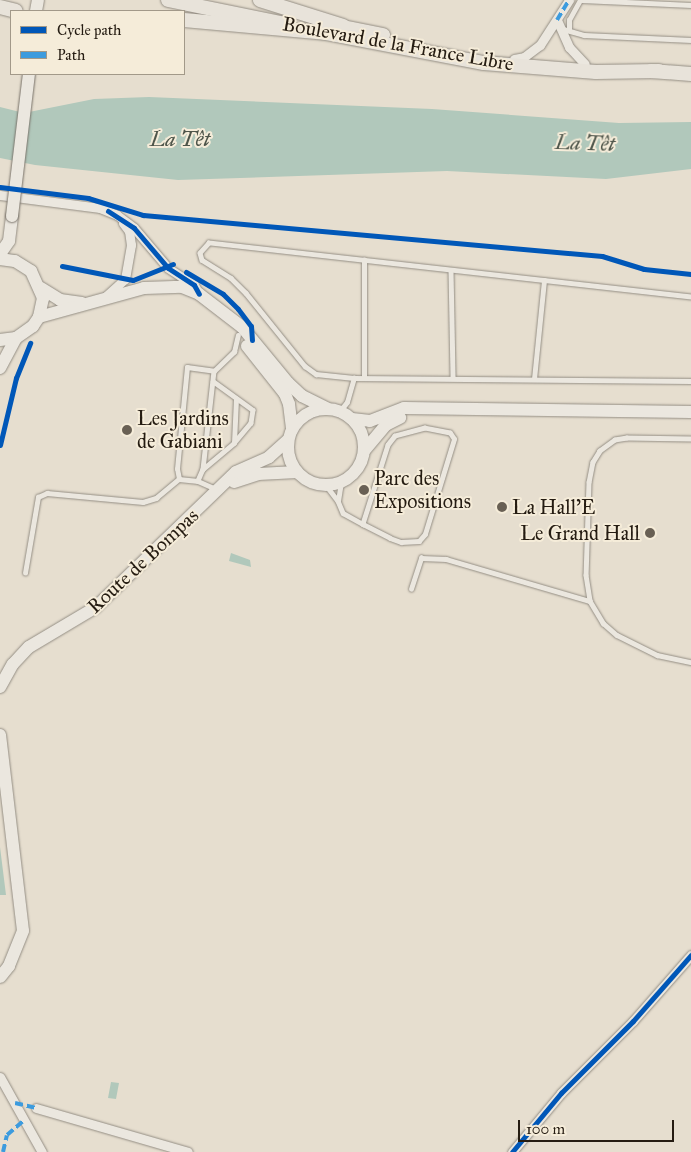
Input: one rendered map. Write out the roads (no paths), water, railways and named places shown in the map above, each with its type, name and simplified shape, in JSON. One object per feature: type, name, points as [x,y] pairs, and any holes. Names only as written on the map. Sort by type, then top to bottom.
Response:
[{"type":"main road","name":"Boulevard de la France Libre","points":[[168,0],[484,63],[596,72],[659,71]]},
{"type":"main road","name":"Boulevard de la France Libre","points":[[204,0],[343,26],[456,52],[514,59],[691,74]]},
{"type":"main road","points":[[260,0],[343,26]]},
{"type":"main road","points":[[185,20],[327,33]]},
{"type":"main road","points":[[0,254],[9,241],[29,75]]},
{"type":"main road","points":[[9,241],[23,265],[41,288],[60,300],[94,304]]},
{"type":"main road","points":[[0,259],[23,265]]},
{"type":"main road","points":[[0,340],[16,338],[25,333],[39,317],[161,285],[182,287],[199,294],[242,327],[302,396],[327,408],[340,411],[352,419],[359,428],[364,451]]},
{"type":"main road","points":[[39,317],[41,288]]},
{"type":"main road","points":[[216,306],[285,394],[290,404],[291,463],[305,479],[326,485],[341,482],[357,469],[364,451],[386,425],[423,410]]},
{"type":"main road","points":[[0,368],[16,338]]},
{"type":"main road","points":[[290,435],[306,413],[327,408]]},
{"type":"main road","points":[[352,419],[370,421],[404,408],[423,410],[691,412]]},
{"type":"main road","name":"Route de Bompas","points":[[0,687],[13,664],[29,647],[96,607],[236,472],[269,457],[290,435]]},
{"type":"main road","name":"Route de Bompas","points":[[218,490],[258,474],[297,472]]},
{"type":"main road","points":[[0,735],[23,931],[9,966],[0,977]]},
{"type":"main road","points":[[0,965],[11,946],[15,930],[16,876]]},
{"type":"street","points":[[514,59],[524,57],[540,45],[569,0]]},
{"type":"street","points":[[557,20],[566,29],[569,47],[585,64]]},
{"type":"street","points":[[0,195],[100,208],[116,215],[134,228],[168,268],[194,285],[199,294]]},
{"type":"street","points":[[94,304],[120,286],[125,279],[131,245],[129,231],[116,215]]},
{"type":"street","points":[[512,1152],[561,1093],[633,1021],[690,956]]},
{"type":"street","points":[[0,1078],[42,1152]]},
{"type":"street","points":[[36,1108],[188,1152]]},
{"type":"lane","points":[[691,5],[581,0],[566,29],[584,34],[691,40]]},
{"type":"lane","points":[[691,297],[209,243],[200,253],[202,260],[230,278],[246,293],[304,366],[316,374],[354,378],[691,381]]},
{"type":"lane","points":[[364,260],[364,378]]},
{"type":"lane","points":[[452,270],[453,378]]},
{"type":"lane","points":[[534,379],[544,281]]},
{"type":"lane","points":[[198,481],[203,469],[214,371],[234,352],[238,335]]},
{"type":"lane","points":[[234,352],[251,352]]},
{"type":"lane","points":[[179,479],[177,469],[187,367],[214,371]]},
{"type":"lane","points":[[340,411],[347,402],[354,378]]},
{"type":"lane","points":[[203,469],[234,443],[252,423],[254,410],[213,381]]},
{"type":"lane","points":[[234,443],[236,399]]},
{"type":"lane","points":[[326,485],[338,501],[342,513],[364,524],[401,542],[419,541],[425,534],[454,439],[450,433],[425,428],[396,436],[388,445],[364,524]]},
{"type":"lane","points":[[691,439],[627,438],[615,440],[600,451],[593,462],[589,482],[586,575],[590,601],[603,623],[617,635],[657,655],[691,662]]},
{"type":"lane","points":[[25,573],[38,497],[47,493],[143,502],[156,498],[179,479],[198,481],[218,490]]},
{"type":"lane","points":[[338,501],[341,482]]},
{"type":"lane","points":[[411,589],[421,558],[446,559],[590,601]]},
{"type":"water","name":"La Têt","points":[[149,97],[432,109],[619,123],[691,122],[691,169],[606,179],[447,171],[178,180],[35,165],[0,158],[0,107],[24,113],[94,99]]},
{"type":"water","points":[[231,553],[250,560],[251,567],[229,561]]},
{"type":"water","points":[[0,847],[6,895],[0,895]]},
{"type":"water","points":[[111,1082],[119,1083],[116,1099],[108,1098]]},
{"type":"place","name":"Les Jardins de Gabiani","points":[[127,430]]},
{"type":"place","name":"Parc des Expositions","points":[[364,490]]},
{"type":"place","name":"La Hall'E","points":[[502,507]]},
{"type":"place","name":"Le Grand Hall","points":[[650,533]]}]
